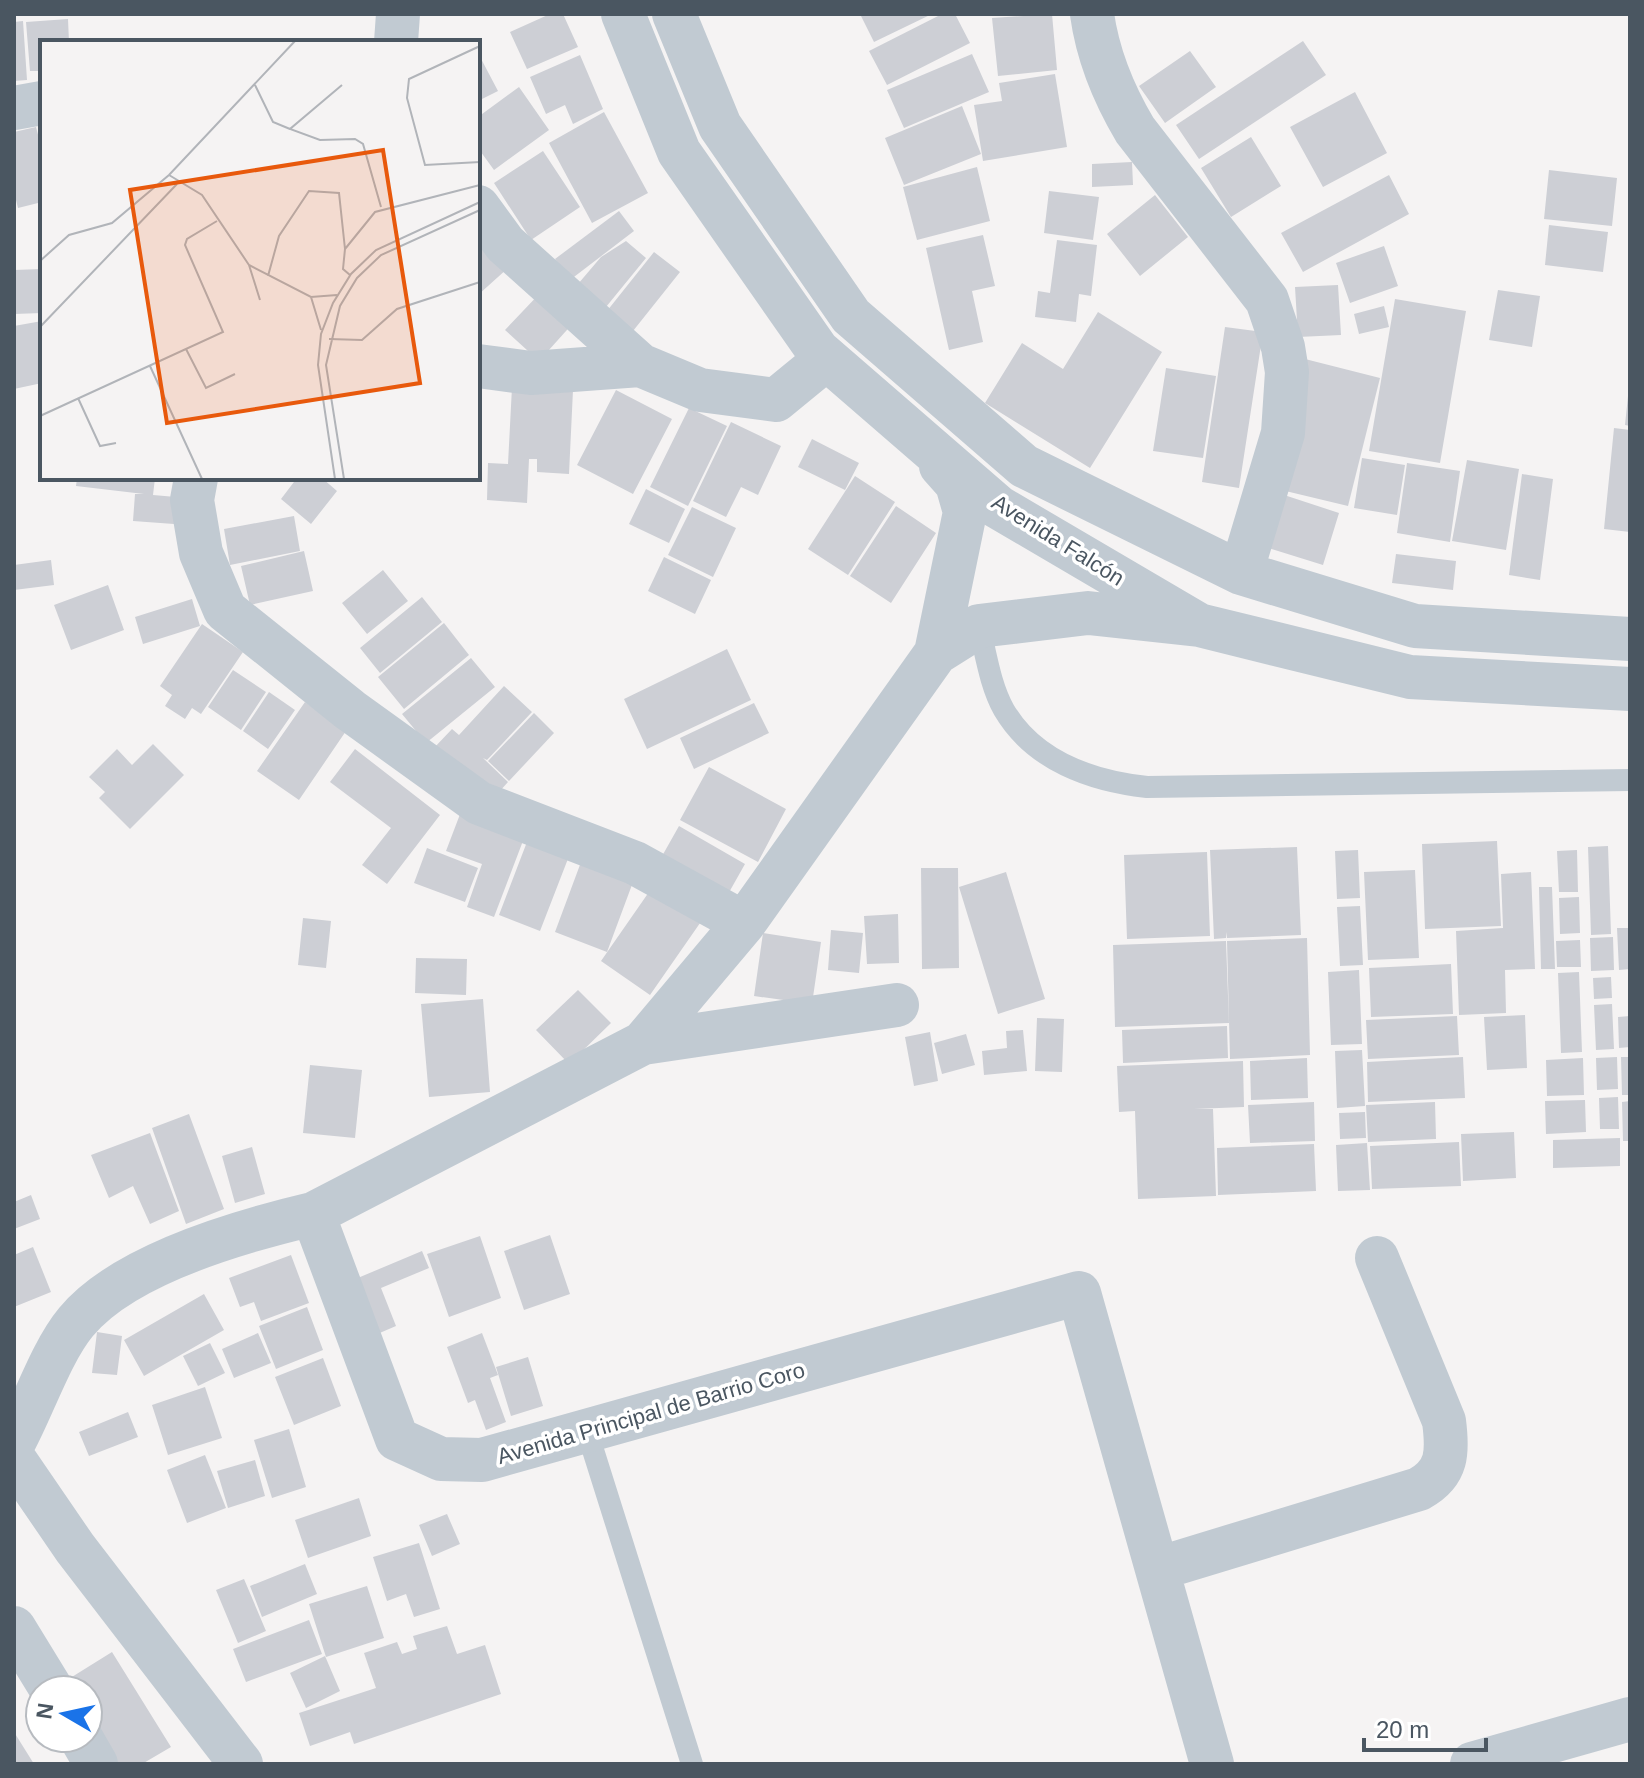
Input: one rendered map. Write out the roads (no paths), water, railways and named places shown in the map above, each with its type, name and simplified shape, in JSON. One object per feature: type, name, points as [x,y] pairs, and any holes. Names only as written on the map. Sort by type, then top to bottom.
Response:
[{"type":"street","points":[[396,40],[398,14]]},
{"type":"street","name":"Avenida Falcón","points":[[623,14],[679,152],[826,359],[998,507],[1199,625],[1410,677],[1630,689]]},
{"type":"street","name":"Avenida Falcón","points":[[674,14],[720,126],[851,316],[1024,466],[1241,573],[1415,626],[1630,639]]},
{"type":"street","points":[[1092,14],[1106,74],[1135,130],[1267,300],[1277,323],[1287,372],[1283,433],[1241,573]]},
{"type":"street","points":[[14,108],[40,103]]},
{"type":"street","points":[[480,210],[505,244],[640,365],[700,390],[776,400],[826,359]]},
{"type":"street","points":[[480,366],[531,373],[640,365]]},
{"type":"street","points":[[904,426],[957,484],[965,512],[936,653]]},
{"type":"street","points":[[196,480],[192,500],[201,553],[225,610],[350,710],[479,803],[635,863],[744,923]]},
{"type":"street","points":[[643,1043],[744,923],[936,653],[979,626],[1088,613],[1199,625]]},
{"type":"street","points":[[14,1442],[76,1322],[112,1292],[180,1253],[313,1214],[643,1043],[897,1005]]},
{"type":"street","name":"Avenida Principal de Barrio Coro","points":[[313,1214],[397,1439],[441,1459],[482,1460],[1079,1293],[1212,1764]]},
{"type":"street","points":[[1157,1569],[1419,1489],[1441,1471],[1448,1447],[1444,1421],[1377,1258]]},
{"type":"street","points":[[14,1459],[75,1548],[241,1764]]},
{"type":"street","points":[[14,1628],[42,1674]]},
{"type":"street","points":[[1472,1764],[1630,1719]]},
{"type":"lane","points":[[979,626],[995,691],[1016,727],[1032,743],[1070,768],[1120,784],[1147,787],[1630,780]]},
{"type":"lane","points":[[587,1431],[692,1764]]}]
